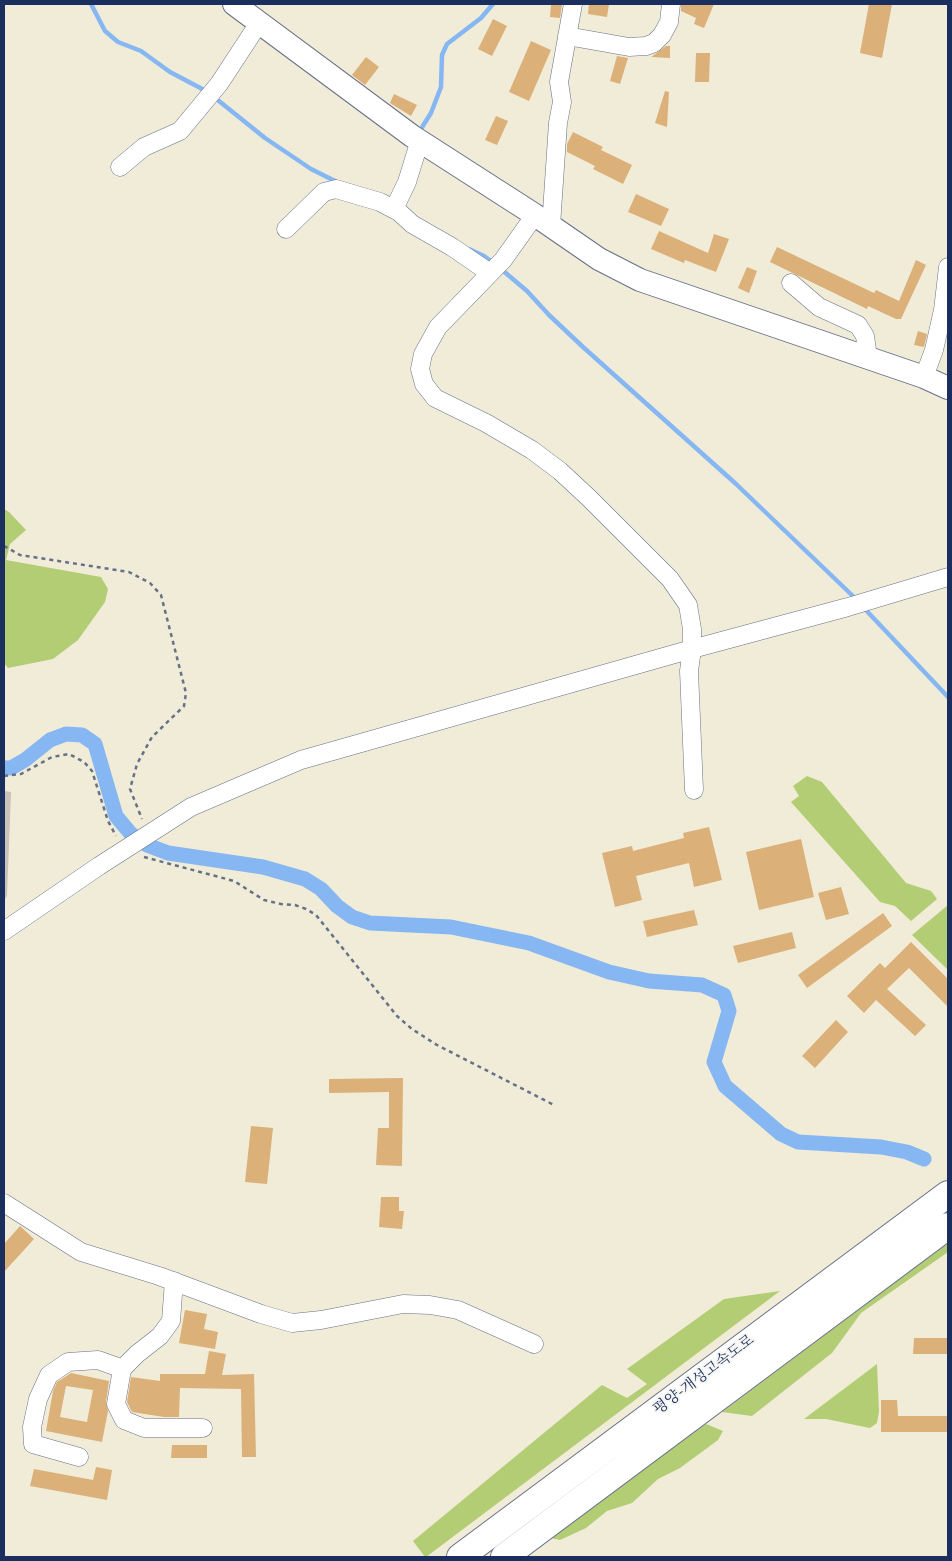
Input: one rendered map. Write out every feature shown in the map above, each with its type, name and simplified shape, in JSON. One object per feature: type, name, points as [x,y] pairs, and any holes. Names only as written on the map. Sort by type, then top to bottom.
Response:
[{"type":"highway","name":"평양-개성고속도로","points":[[460,1557],[948,1194]]},
{"type":"highway","name":"평양-개성고속도로","points":[[504,1557],[948,1226]]},
{"type":"main road","points":[[234,4],[417,138],[599,259],[640,280],[924,377],[948,388]]},
{"type":"street","points":[[573,4],[559,82],[562,102],[541,219],[438,327],[423,354],[420,369],[424,384],[435,398],[486,423],[532,450],[560,471],[670,579],[688,605],[692,629],[689,671],[694,790]]},
{"type":"street","points":[[568,36],[629,47],[646,46],[654,43],[662,35],[669,22],[671,4]]},
{"type":"street","points":[[120,167],[144,147],[180,131],[219,84],[259,23]]},
{"type":"street","points":[[394,210],[407,182],[417,138]]},
{"type":"street","points":[[286,229],[324,192],[336,189],[380,202],[490,273]]},
{"type":"street","points":[[924,377],[934,350],[944,310],[948,267]]},
{"type":"street","points":[[791,283],[819,308],[858,325],[865,336],[868,358]]},
{"type":"street","points":[[4,931],[191,807],[301,760],[692,649],[848,607],[948,577]]},
{"type":"street","points":[[4,1203],[81,1252],[292,1323],[321,1320],[403,1304],[430,1305],[458,1310],[534,1344]]},
{"type":"street","points":[[174,1282],[171,1321],[160,1336],[137,1354],[123,1369],[116,1404],[124,1420],[144,1428],[202,1428]]},
{"type":"street","points":[[79,1457],[33,1444],[32,1427],[38,1400],[49,1376],[68,1362],[98,1360],[123,1369]]},
{"type":"path","points":[[4,546],[20,555],[129,572],[150,583],[161,595],[186,693],[184,706],[152,737],[137,764],[130,790],[135,843]]},
{"type":"path","points":[[4,776],[21,774],[52,757],[69,754],[84,762],[92,771],[108,820],[135,843],[234,880],[264,900],[295,905],[316,915],[378,995],[396,1016],[412,1029],[437,1045],[554,1104]]},
{"type":"shaded area","points":[[4,791],[11,792],[7,896],[4,900]]},
{"type":"green space","points":[[4,509],[26,530],[10,544],[6,560],[101,577],[108,589],[105,602],[78,640],[53,659],[8,668],[4,663]]},
{"type":"green space","points":[[807,776],[822,782],[906,883],[931,891],[937,899],[911,921],[895,906],[880,902],[791,802],[799,796],[793,786]]},
{"type":"green space","points":[[948,905],[948,970],[912,935]]},
{"type":"green space","points":[[948,1243],[948,1252],[861,1313],[832,1353],[752,1416],[722,1412]]},
{"type":"green space","points":[[780,1291],[426,1557],[413,1541],[602,1385],[627,1398],[647,1384],[627,1369],[724,1299]]},
{"type":"green space","points":[[877,1364],[879,1412],[877,1423],[870,1428],[826,1419],[804,1419]]},
{"type":"green space","points":[[706,1424],[723,1431],[718,1440],[680,1468],[658,1479],[632,1503],[607,1511],[586,1528],[560,1540],[546,1537]]},
{"type":"building","points":[[551,4],[562,4],[560,18],[550,17]]},
{"type":"building","points":[[589,4],[609,4],[607,17],[588,14]]},
{"type":"building","points":[[681,4],[714,4],[704,28],[694,24],[696,18],[681,11]]},
{"type":"building","points":[[869,4],[892,4],[882,58],[860,53]]},
{"type":"building","points":[[493,19],[507,26],[492,56],[478,49]]},
{"type":"building","points":[[531,41],[551,50],[529,101],[509,92]]},
{"type":"building","points":[[666,46],[670,46],[670,58],[651,57]]},
{"type":"building","points":[[696,53],[710,53],[709,82],[695,82]]},
{"type":"building","points":[[617,56],[628,58],[620,84],[610,81]]},
{"type":"building","points":[[366,57],[379,67],[365,85],[352,75]]},
{"type":"building","points":[[665,91],[669,92],[667,127],[655,123]]},
{"type":"building","points":[[394,94],[417,105],[411,116],[390,103]]},
{"type":"building","points":[[496,116],[508,121],[497,145],[485,140]]},
{"type":"building","points":[[573,132],[603,147],[601,150],[632,165],[623,184],[593,169],[595,166],[567,152],[567,144]]},
{"type":"building","points":[[636,194],[669,209],[661,226],[628,212]]},
{"type":"building","points":[[659,231],[708,253],[714,234],[729,239],[716,272],[685,260],[684,263],[651,249]]},
{"type":"building","points":[[777,247],[874,293],[876,290],[899,301],[916,260],[926,265],[901,319],[896,319],[868,306],[867,309],[770,262]]},
{"type":"building","points":[[747,267],[757,271],[749,293],[738,288]]},
{"type":"building","points":[[918,331],[927,334],[924,347],[914,345]]},
{"type":"building","points":[[709,827],[722,880],[694,887],[689,863],[636,876],[642,900],[615,907],[602,853],[632,846],[633,851],[684,838],[683,833]]},
{"type":"building","points":[[801,839],[814,897],[759,910],[746,852]]},
{"type":"building","points":[[841,887],[849,914],[826,920],[818,893]]},
{"type":"building","points":[[694,910],[698,925],[647,937],[643,921]]},
{"type":"building","points":[[883,913],[892,926],[807,988],[798,975]]},
{"type":"building","points":[[792,932],[796,948],[738,963],[733,946]]},
{"type":"building","points":[[911,942],[948,979],[948,1007],[909,968],[887,989],[926,1025],[915,1036],[876,1000],[864,1013],[847,996],[880,963],[885,968]]},
{"type":"building","points":[[836,1020],[848,1032],[815,1068],[802,1056]]},
{"type":"building","points":[[403,1078],[402,1166],[376,1165],[378,1128],[389,1128],[389,1092],[329,1093],[329,1079]]},
{"type":"building","points":[[251,1126],[273,1128],[267,1184],[245,1182]]},
{"type":"building","points":[[381,1197],[399,1197],[399,1211],[404,1211],[402,1229],[379,1227]]},
{"type":"building","points":[[20,1226],[34,1239],[4,1272],[4,1244]]},
{"type":"building","points":[[185,1310],[207,1314],[204,1329],[218,1332],[215,1349],[179,1343]]},
{"type":"building","points":[[914,1338],[948,1338],[948,1354],[913,1354]]},
{"type":"building","points":[[209,1351],[226,1354],[222,1375],[254,1374],[256,1457],[242,1457],[241,1389],[180,1388],[179,1417],[164,1417],[132,1412],[127,1402],[131,1377],[160,1381],[160,1374],[205,1374]]},
{"type":"building","points":[[71,1373],[109,1381],[106,1402],[108,1411],[102,1442],[46,1431],[53,1391],[57,1382]],"holes":[[[66,1386],[93,1390],[87,1422],[60,1417]]]},
{"type":"building","points":[[881,1400],[897,1400],[898,1416],[948,1416],[948,1432],[881,1432]]},
{"type":"building","points":[[172,1445],[207,1445],[207,1458],[171,1458]]},
{"type":"building","points":[[96,1467],[112,1470],[107,1500],[30,1486],[34,1469],[93,1480]]},
{"type":"waterway","points":[[91,4],[105,31],[118,42],[141,51],[170,72],[208,92]]},
{"type":"waterway","points":[[419,132],[431,113],[441,87],[442,55],[447,44],[481,18],[493,4]]},
{"type":"waterway","points":[[214,97],[265,138],[311,169],[339,183]]},
{"type":"waterway","points":[[469,249],[495,264]]},
{"type":"waterway","points":[[501,269],[527,291],[583,347],[735,483],[856,599]]},
{"type":"waterway","points":[[863,607],[948,697]]},
{"type":"waterway","points":[[4,768],[11,768],[25,760],[50,740],[66,734],[82,735],[95,744],[116,816],[131,834],[147,845],[168,853],[263,867],[305,879],[321,889],[337,906],[352,917],[370,923],[451,927],[529,943],[609,972],[649,981],[702,985],[724,995],[729,1011],[714,1062],[725,1086],[781,1134],[798,1142],[881,1147],[907,1152],[924,1159]]}]
